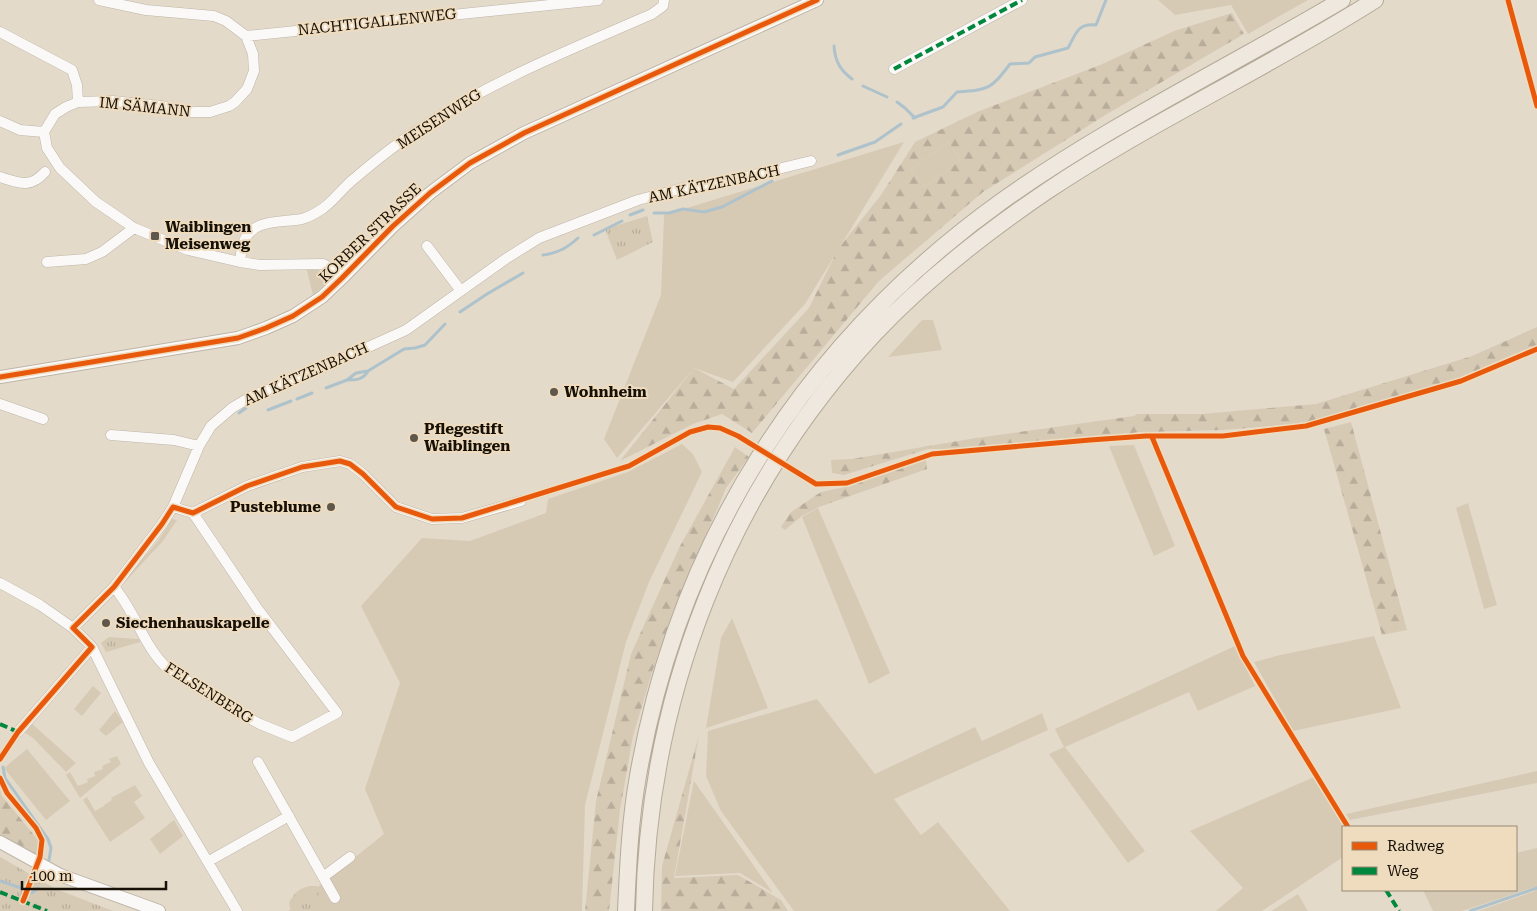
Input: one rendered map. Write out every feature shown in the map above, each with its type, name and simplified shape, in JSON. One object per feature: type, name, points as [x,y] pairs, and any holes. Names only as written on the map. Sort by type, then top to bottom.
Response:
[{"type":"highway","points":[[626,911],[628,870],[638,778],[651,712],[673,636],[725,514],[750,471],[801,395],[864,320],[905,279],[956,236],[1001,202],[1087,145],[1342,0]]},
{"type":"highway","points":[[644,911],[645,870],[655,779],[667,721],[690,640],[718,570],[741,523],[777,460],[816,403],[875,333],[918,291],[968,248],[1009,218],[1109,152],[1314,37],[1375,0]]},
{"type":"street","points":[[99,0],[146,10],[214,16],[226,21],[246,36]]},
{"type":"street","name":"NACHTIGALLENWEG","points":[[246,36],[598,0]]},
{"type":"street","name":"MEISENWEG","points":[[240,262],[243,243],[256,227],[264,223],[303,218],[314,214],[324,208],[354,178],[416,131],[469,97],[564,52],[652,14],[663,6],[664,0]]},
{"type":"street","name":"KORBER STRASSE","points":[[0,377],[238,338],[266,328],[292,316],[322,297],[392,226],[430,193],[470,163],[524,133],[817,0]]},
{"type":"street","points":[[894,69],[1022,0]]},
{"type":"street","points":[[0,32],[72,70],[77,85],[78,102]]},
{"type":"street","name":"IM SÄMANN","points":[[44,132],[55,114],[78,102],[136,103],[190,112],[210,112],[229,106],[247,89],[254,71],[255,62],[246,36]]},
{"type":"street","points":[[0,121],[20,130],[44,132],[46,148],[60,168],[96,202],[134,228],[188,250],[240,262],[260,265],[323,264],[335,270],[342,278]]},
{"type":"street","name":"AM KÄTZENBACH","points":[[73,628],[114,587],[162,524],[172,507],[199,446],[211,426],[232,408],[252,396],[406,330],[539,238],[638,200],[687,187],[737,179],[811,161]]},
{"type":"street","points":[[0,177],[29,184],[39,179],[45,172]]},
{"type":"street","points":[[47,262],[86,259],[102,252],[134,228]]},
{"type":"street","points":[[427,246],[461,291]]},
{"type":"street","points":[[0,404],[43,419]]},
{"type":"street","points":[[112,435],[174,440],[199,446]]},
{"type":"street","points":[[172,507],[194,514],[247,486],[302,467],[340,461],[350,464],[363,474],[396,507],[432,519],[462,518],[521,501]]},
{"type":"street","name":"FELSENBERG","points":[[114,587],[123,597],[158,660],[167,668],[231,709],[260,724],[292,737],[337,713],[257,608],[194,514]]},
{"type":"street","points":[[0,583],[37,604],[73,628],[92,647],[149,763],[237,911]]},
{"type":"street","points":[[18,732],[92,647]]},
{"type":"street","points":[[258,762],[335,898]]},
{"type":"street","points":[[208,862],[289,816]]},
{"type":"street","points":[[0,842],[60,875],[145,908],[159,911]]},
{"type":"street","points":[[323,877],[350,858]]},
{"type":"green space","points":[[1158,0],[1308,0],[1248,34],[1231,5],[1175,15]]},
{"type":"green space","points":[[1232,13],[1244,34],[1107,114],[983,192],[879,281],[752,433],[722,414],[693,424],[620,461],[694,368],[734,389],[809,308],[838,249],[881,195],[915,142],[977,112],[1100,65],[1174,31]],"holes":[[[948,142],[961,160],[924,187],[911,169]]]},
{"type":"green space","points":[[904,142],[805,304],[733,382],[694,368],[617,458],[604,439],[661,295],[664,215]]},
{"type":"green space","points":[[948,142],[961,160],[924,187],[911,169]]},
{"type":"green space","points":[[647,216],[653,242],[617,260],[605,229]]},
{"type":"green space","points":[[306,267],[315,268],[324,277],[323,286],[313,295]]},
{"type":"green space","points":[[922,320],[933,320],[942,350],[888,357]]},
{"type":"green space","points":[[1537,327],[1537,347],[1461,380],[1308,423],[1223,430],[1142,432],[971,449],[928,449],[844,475],[832,473],[831,460],[852,459],[976,438],[1134,416],[1137,414],[1202,414],[1316,404],[1472,356]]},
{"type":"green space","points":[[1351,422],[1407,630],[1382,635],[1324,429]]},
{"type":"green space","points":[[682,444],[693,454],[702,472],[649,582],[626,642],[585,805],[582,911],[288,911],[384,834],[365,789],[400,683],[361,606],[422,538],[470,541],[546,513],[548,499],[628,472]]},
{"type":"green space","points":[[1134,445],[1175,546],[1154,556],[1109,446]]},
{"type":"green space","points":[[735,447],[749,457],[726,488],[674,610],[653,669],[633,736],[620,810],[609,911],[585,911],[596,801],[631,654],[679,548]]},
{"type":"green space","points":[[916,460],[926,460],[927,469],[819,507],[802,516],[785,530],[781,527],[791,512],[821,492],[850,486]]},
{"type":"green space","points":[[1468,503],[1497,605],[1484,609],[1456,508]]},
{"type":"green space","points":[[818,508],[890,673],[869,684],[802,517]]},
{"type":"green space","points":[[172,519],[177,520],[163,541],[123,584],[124,580],[158,541]]},
{"type":"green space","points":[[732,618],[768,708],[706,728],[721,638]]},
{"type":"green space","points":[[1374,636],[1401,708],[1293,731],[1254,662]]},
{"type":"green space","points":[[109,637],[139,639],[140,642],[106,652],[101,643]]},
{"type":"green space","points":[[1235,646],[1255,686],[1198,711],[1189,692],[1065,747],[1145,851],[1128,863],[1049,754],[1064,747],[1055,729]]},
{"type":"green space","points":[[93,686],[101,693],[82,716],[74,709]]},
{"type":"green space","points":[[817,699],[875,774],[975,727],[982,741],[1042,713],[1048,730],[894,799],[921,835],[938,822],[1010,911],[794,911],[721,811],[706,776],[708,731]]},
{"type":"green space","points":[[115,711],[123,722],[106,736],[99,730]]},
{"type":"green space","points":[[30,722],[76,763],[66,772],[33,738],[24,732]]},
{"type":"green space","points":[[699,735],[674,878],[738,875],[781,900],[788,911],[661,911],[662,866]]},
{"type":"green space","points":[[27,749],[70,801],[46,820],[4,768]]},
{"type":"green space","points":[[117,756],[121,764],[80,798],[66,775],[70,772],[78,786],[88,782],[87,779],[95,776],[94,772],[103,769],[102,766],[111,762],[109,759]]},
{"type":"green space","points":[[1537,771],[1537,783],[1350,820],[1346,814]]},
{"type":"green space","points":[[1314,777],[1343,826],[1342,858],[1262,911],[1216,911],[1243,888],[1190,831]]},
{"type":"green space","points":[[694,780],[773,893],[740,873],[675,876]]},
{"type":"green space","points":[[135,785],[142,796],[134,802],[145,818],[110,842],[83,800],[87,797],[95,811],[112,800],[111,798]]},
{"type":"green space","points":[[0,790],[2,796],[38,840],[39,858],[0,837]]},
{"type":"green space","points":[[174,820],[183,836],[160,854],[150,839]]},
{"type":"green space","points":[[1537,848],[1537,911],[1478,911],[1535,891],[1535,887],[1462,911],[1433,911],[1423,891],[1517,891],[1517,853]]},
{"type":"green space","points":[[0,857],[56,889],[113,911],[0,911]]},
{"type":"green space","points":[[317,886],[319,890],[318,898],[328,901],[329,911],[295,911],[290,908],[289,902],[296,893],[303,888]]},
{"type":"green space","points":[[1298,894],[1308,911],[1271,911]]},
{"type":"waterway","points":[[913,118],[943,107],[957,92],[988,87],[998,79],[1010,64],[1029,63],[1035,57],[1068,48],[1078,30],[1085,26],[1096,25],[1106,0]]},
{"type":"waterway","points":[[834,46],[839,65],[852,79]]},
{"type":"waterway","points":[[863,86],[887,97]]},
{"type":"waterway","points":[[897,102],[915,118]]},
{"type":"waterway","points":[[838,155],[875,142],[901,124]]},
{"type":"waterway","points":[[654,213],[669,213],[683,209],[704,212],[722,207],[772,181]]},
{"type":"waterway","points":[[630,215],[643,210]]},
{"type":"waterway","points":[[594,235],[622,221]]},
{"type":"waterway","points":[[543,255],[562,250],[578,238]]},
{"type":"waterway","points":[[460,312],[523,273]]},
{"type":"waterway","points":[[326,388],[347,380],[356,373],[368,371],[404,349],[425,345],[445,324]]},
{"type":"waterway","points":[[347,380],[362,378],[368,371]]},
{"type":"waterway","points":[[297,399],[312,393]]},
{"type":"waterway","points":[[268,410],[291,401]]},
{"type":"waterway","points":[[239,413],[246,408]]},
{"type":"waterway","points":[[3,767],[5,778],[48,839],[51,848],[49,860]]},
{"type":"waterway","points":[[0,881],[21,888]]},
{"type":"waterway","points":[[32,893],[38,888]]},
{"type":"waterway","points":[[1470,911],[1537,888]]},
{"type":"marked path","points":[[894,69],[1022,0]]},
{"type":"marked path","points":[[0,724],[18,732],[16,734]]},
{"type":"marked path","points":[[1387,891],[1399,911]]},
{"type":"marked path","points":[[0,892],[47,911]]},
{"type":"cycle path","points":[[0,377],[238,338],[293,316],[322,297],[393,226],[430,193],[470,163],[524,133],[817,0]]},
{"type":"cycle path","points":[[1508,0],[1537,106]]},
{"type":"cycle path","points":[[0,759],[18,732],[92,647],[73,628],[114,587],[173,507],[193,513],[247,486],[302,467],[340,461],[350,464],[363,474],[396,507],[432,519],[462,518],[629,466],[690,432],[708,427],[720,428],[738,436],[816,484],[847,483],[932,454],[1146,436],[1223,436],[1306,426],[1461,381],[1537,349]]},
{"type":"cycle path","points":[[1152,437],[1243,656],[1347,826]]},
{"type":"cycle path","points":[[0,778],[7,793],[36,828],[42,840],[40,857],[23,901]]},
{"type":"place","name":"Waiblingen Meisenweg","points":[[155,236]]},
{"type":"place","name":"Wohnheim","points":[[554,392]]},
{"type":"place","name":"Pflegestift Waiblingen","points":[[414,438]]},
{"type":"place","name":"Pusteblume","points":[[331,507]]},
{"type":"place","name":"Siechenhauskapelle","points":[[106,623]]}]
